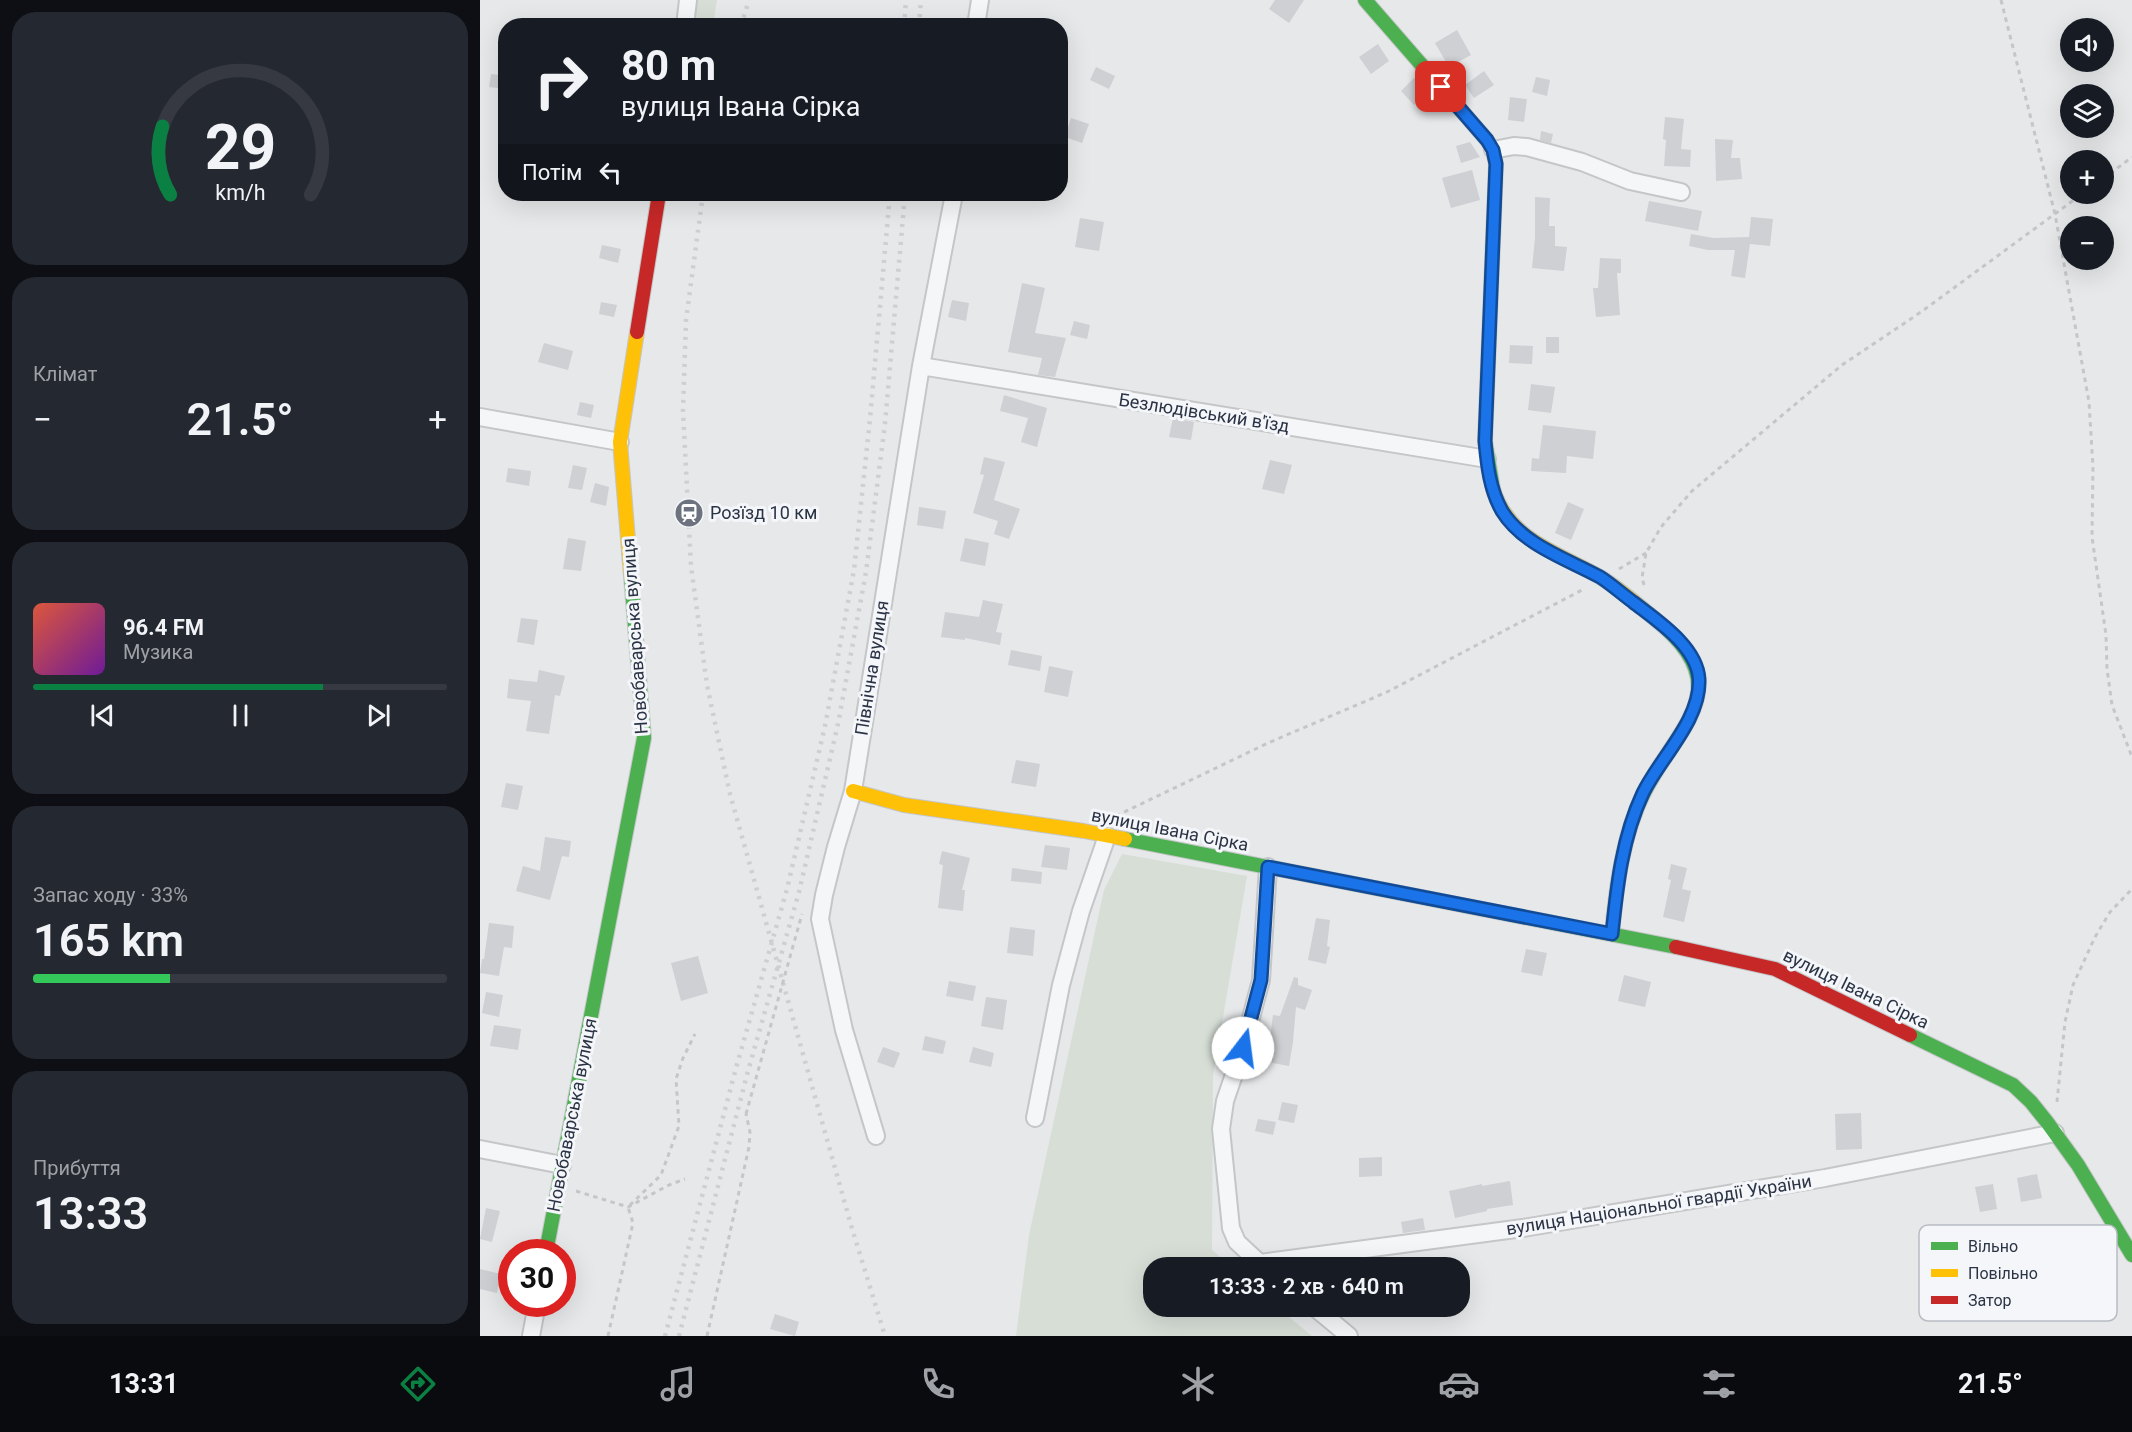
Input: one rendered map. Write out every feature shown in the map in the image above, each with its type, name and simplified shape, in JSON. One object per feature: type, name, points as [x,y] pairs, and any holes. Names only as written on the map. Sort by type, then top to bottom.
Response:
[{"type":"street","points":[[685,18],[688,0]]},
{"type":"street","points":[[977,18],[980,0]]},
{"type":"street","points":[[1365,0],[1487,140],[1493,150],[1496,164],[1485,441],[1494,491],[1503,512],[1519,530],[1540,545],[1602,579],[1668,629],[1686,649],[1696,667],[1699,680],[1694,705],[1686,725],[1644,791],[1630,827],[1618,875],[1612,934]]},
{"type":"street","points":[[1493,150],[1514,146],[1527,147],[1582,162],[1630,180],[1681,192]]},
{"type":"street","name":"Новобаварська вулиця","points":[[548,1239],[644,738],[620,442],[657,201]]},
{"type":"street","name":"Північна вулиця","points":[[876,1136],[844,1030],[820,919],[829,875],[853,790],[921,366],[953,201]]},
{"type":"street","name":"Безлюдівський в'їзд","points":[[921,366],[1487,459]]},
{"type":"street","points":[[480,417],[620,442]]},
{"type":"street","name":"вулиця Івана Сірка","points":[[853,790],[904,805],[1107,836],[1718,955],[1775,969],[2013,1085],[2030,1100],[2055,1133],[2113,1225]]},
{"type":"street","points":[[1035,1118],[1061,985],[1081,911],[1107,836]]},
{"type":"street","points":[[1254,1257],[1237,1242],[1231,1228],[1221,1130],[1225,1101],[1243,1048],[1261,980],[1268,867]]},
{"type":"street","name":"вулиця Національної гвардії України","points":[[1318,1257],[1546,1224],[1825,1178],[2055,1133]]},
{"type":"street","points":[[480,1149],[562,1165]]},
{"type":"street","name":"вулиця Івана Сірка","points":[[2117,1231],[2132,1255]]},
{"type":"street","points":[[531,1336],[535,1317]]},
{"type":"street","points":[[1326,1317],[1349,1336]]},
{"type":"path","points":[[2001,0],[2055,214],[2089,402],[2093,467],[2092,537],[2106,635],[2112,705],[2132,757]]},
{"type":"path","points":[[2114,170],[2132,158]]},
{"type":"path","points":[[1646,590],[1642,578],[1646,553],[1661,527],[1692,490],[1842,365],[1921,312],[2068,204]]},
{"type":"path","points":[[1115,817],[1268,743],[1387,692],[1602,579],[1646,553]]},
{"type":"path","points":[[2055,1133],[2065,1022],[2073,985],[2110,912],[2132,889]]},
{"type":"path","points":[[707,1336],[749,1147],[750,1132],[746,1114],[802,914]]},
{"type":"path","points":[[628,1207],[661,1175],[679,1126],[676,1079],[695,1034]]},
{"type":"path","points":[[558,1185],[628,1207],[685,1179]]},
{"type":"path","points":[[608,1336],[633,1224],[628,1207]]},
{"type":"shaded area","points":[[697,0],[717,0],[714,18],[695,18]]},
{"type":"shaded area","points":[[1122,854],[1247,876],[1213,1076],[1212,1250],[1220,1257],[1143,1257],[1143,1317],[1289,1317],[1312,1336],[1016,1336],[1029,1235],[1104,890]]},
{"type":"building","points":[[1275,0],[1304,0],[1289,23],[1269,9]]},
{"type":"building","points":[[1457,30],[1471,55],[1449,67],[1435,43]]},
{"type":"building","points":[[1378,44],[1389,61],[1371,74],[1359,57]]},
{"type":"building","points":[[1096,67],[1115,76],[1109,89],[1090,80]]},
{"type":"building","points":[[1484,71],[1494,85],[1474,98],[1465,85]]},
{"type":"building","points":[[491,74],[498,75],[498,88],[489,87]]},
{"type":"building","points":[[1536,77],[1550,80],[1547,96],[1532,92]]},
{"type":"building","points":[[1414,78],[1427,92],[1414,105],[1401,91]]},
{"type":"building","points":[[1510,97],[1527,99],[1524,122],[1508,120]]},
{"type":"building","points":[[1665,117],[1684,119],[1681,149],[1691,150],[1690,167],[1664,166]]},
{"type":"building","points":[[1071,118],[1089,124],[1082,143],[1068,138]]},
{"type":"building","points":[[1541,131],[1553,134],[1551,143],[1540,140]]},
{"type":"building","points":[[1715,139],[1733,140],[1731,158],[1740,158],[1742,179],[1716,181]]},
{"type":"building","points":[[1470,142],[1480,157],[1461,163],[1456,146]]},
{"type":"building","points":[[1472,170],[1480,200],[1451,208],[1442,178]]},
{"type":"building","points":[[1535,197],[1550,198],[1549,226],[1555,226],[1555,246],[1567,247],[1564,271],[1532,268]]},
{"type":"building","points":[[1649,201],[1702,211],[1698,231],[1645,221]]},
{"type":"building","points":[[1751,217],[1773,219],[1770,246],[1750,244],[1745,278],[1731,276],[1735,250],[1708,250],[1689,246],[1691,234],[1713,238],[1749,237]]},
{"type":"building","points":[[1080,218],[1104,222],[1099,251],[1075,247]]},
{"type":"building","points":[[602,245],[621,249],[618,263],[599,258]]},
{"type":"building","points":[[1600,258],[1621,259],[1621,273],[1617,273],[1620,315],[1596,317],[1593,288],[1598,288]]},
{"type":"building","points":[[1022,283],[1045,288],[1035,333],[1066,338],[1055,377],[1038,375],[1042,358],[1008,352]]},
{"type":"building","points":[[952,300],[969,303],[966,321],[948,317]]},
{"type":"building","points":[[601,302],[617,305],[614,317],[599,314]]},
{"type":"building","points":[[1074,321],[1090,325],[1087,339],[1070,335]]},
{"type":"building","points":[[1546,337],[1559,337],[1559,353],[1546,353]]},
{"type":"building","points":[[544,343],[573,351],[568,370],[538,362]]},
{"type":"building","points":[[1510,345],[1533,346],[1532,364],[1509,363]]},
{"type":"building","points":[[1531,384],[1555,387],[1551,413],[1528,410]]},
{"type":"building","points":[[1004,395],[1047,408],[1037,447],[1021,442],[1028,418],[1000,411]]},
{"type":"building","points":[[580,402],[594,405],[591,418],[577,415]]},
{"type":"building","points":[[1173,418],[1194,422],[1191,440],[1169,437]]},
{"type":"building","points":[[1543,425],[1596,431],[1593,459],[1567,456],[1566,473],[1531,471],[1532,458],[1539,459]]},
{"type":"building","points":[[984,457],[1005,462],[994,500],[1020,509],[1009,539],[994,534],[998,521],[973,513],[984,475],[980,474]]},
{"type":"building","points":[[1270,460],[1292,465],[1284,494],[1262,489]]},
{"type":"building","points":[[573,465],[587,468],[582,490],[568,488]]},
{"type":"building","points":[[508,468],[531,471],[529,486],[506,482]]},
{"type":"building","points":[[595,483],[609,487],[606,506],[590,502]]},
{"type":"building","points":[[1568,502],[1584,509],[1571,540],[1555,533]]},
{"type":"building","points":[[919,507],[946,511],[943,529],[917,525]]},
{"type":"building","points":[[568,538],[586,541],[581,571],[563,569]]},
{"type":"building","points":[[965,538],[989,543],[985,566],[960,561]]},
{"type":"building","points":[[983,600],[1003,604],[996,632],[1002,633],[1000,645],[965,638],[965,640],[941,637],[945,612],[979,617]]},
{"type":"building","points":[[521,618],[538,620],[534,645],[517,642]]},
{"type":"building","points":[[1011,650],[1042,656],[1040,671],[1008,665]]},
{"type":"building","points":[[1049,666],[1073,671],[1068,697],[1044,692]]},
{"type":"building","points":[[539,670],[565,676],[560,696],[555,695],[549,734],[526,731],[531,701],[507,698],[509,679],[537,682]]},
{"type":"building","points":[[1016,760],[1040,764],[1036,787],[1011,783]]},
{"type":"building","points":[[506,783],[523,786],[518,810],[501,807]]},
{"type":"building","points":[[545,837],[571,841],[569,857],[562,856],[550,900],[516,891],[523,866],[540,871]]},
{"type":"building","points":[[1045,845],[1070,848],[1067,870],[1041,867]]},
{"type":"building","points":[[942,851],[970,858],[962,890],[965,890],[963,911],[938,908],[943,865],[939,864]]},
{"type":"building","points":[[1671,864],[1687,868],[1682,889],[1691,891],[1684,922],[1663,917],[1671,880],[1668,879]]},
{"type":"building","points":[[1012,868],[1042,872],[1041,884],[1011,881]]},
{"type":"building","points":[[1316,918],[1330,920],[1327,946],[1330,947],[1326,964],[1308,960]]},
{"type":"building","points":[[489,923],[514,926],[512,948],[504,947],[499,976],[480,973]]},
{"type":"building","points":[[1010,927],[1035,930],[1033,956],[1007,953]]},
{"type":"building","points":[[1526,949],[1547,953],[1542,976],[1521,972]]},
{"type":"building","points":[[698,956],[708,993],[681,1001],[671,963]]},
{"type":"building","points":[[1624,975],[1651,982],[1645,1007],[1618,1001]]},
{"type":"building","points":[[1294,977],[1298,978],[1298,985],[1312,990],[1305,1010],[1296,1007],[1289,1066],[1267,1062],[1273,1015],[1280,1016]]},
{"type":"building","points":[[949,981],[976,986],[973,1001],[946,996]]},
{"type":"building","points":[[486,992],[503,995],[499,1017],[482,1013]]},
{"type":"building","points":[[986,997],[1007,1000],[1003,1030],[981,1026]]},
{"type":"building","points":[[494,1025],[521,1029],[518,1050],[490,1046]]},
{"type":"building","points":[[925,1036],[946,1041],[943,1054],[922,1050]]},
{"type":"building","points":[[883,1047],[900,1053],[894,1068],[877,1062]]},
{"type":"building","points":[[973,1047],[994,1053],[991,1067],[969,1062]]},
{"type":"building","points":[[1282,1102],[1298,1105],[1294,1123],[1278,1120]]},
{"type":"building","points":[[1861,1113],[1862,1149],[1836,1150],[1835,1114]]},
{"type":"building","points":[[1258,1119],[1276,1122],[1273,1135],[1255,1131]]},
{"type":"building","points":[[1382,1157],[1382,1176],[1359,1177],[1359,1158]]},
{"type":"building","points":[[2037,1174],[2042,1198],[2021,1202],[2017,1178]]},
{"type":"building","points":[[1510,1181],[1513,1205],[1455,1218],[1449,1191]]},
{"type":"building","points":[[1993,1184],[1997,1209],[1980,1212],[1975,1187]]},
{"type":"building","points":[[486,1208],[500,1211],[492,1242],[480,1239]]},
{"type":"building","points":[[1423,1218],[1425,1230],[1403,1233],[1401,1222]]},
{"type":"building","points":[[480,1269],[498,1273],[497,1293],[480,1289]]},
{"type":"building","points":[[775,1314],[799,1322],[795,1336],[770,1329]]},
{"type":"railway","points":[[743,18],[749,0]]},
{"type":"railway","points":[[905,18],[906,0]]},
{"type":"railway","points":[[920,18],[921,0]]},
{"type":"railway","points":[[702,201],[686,320],[683,411],[691,566],[707,685],[730,794],[851,1225],[885,1336]]},
{"type":"railway","points":[[665,1336],[736,1068],[787,889],[825,726],[854,570],[889,201]]},
{"type":"railway","points":[[679,1336],[748,1071],[799,892],[838,724],[866,572],[885,424],[904,201]]},
{"type":"traffic: fast","points":[[1365,0],[1487,140],[1493,150],[1496,164],[1485,441],[1493,489]]},
{"type":"traffic: fast","points":[[548,1239],[644,738],[631,576]]},
{"type":"traffic: fast","points":[[1612,934],[1620,870],[1631,823],[1650,781],[1692,713],[1698,691],[1696,669],[1682,645],[1655,619]]},
{"type":"traffic: fast","points":[[1125,839],[1676,947]]},
{"type":"traffic: fast","points":[[1910,1035],[2013,1085],[2047,1122],[2078,1165],[2114,1225]]},
{"type":"traffic: fast","points":[[2117,1230],[2132,1255]]},
{"type":"traffic: slow","points":[[631,576],[620,442],[637,332]]},
{"type":"traffic: slow","points":[[1493,489],[1501,507],[1523,533],[1537,544],[1607,582],[1655,619]]},
{"type":"traffic: slow","points":[[853,791],[904,805],[1125,839]]},
{"type":"traffic: jam","points":[[637,332],[658,201]]},
{"type":"traffic: jam","points":[[1676,947],[1775,969],[1910,1035]]},
{"type":"place","name":"Розїзд 10 км","points":[[689,513]]},
{"type":"route","points":[[1243,1048],[1261,980],[1268,867],[1612,934],[1618,875],[1630,827],[1644,791],[1686,725],[1694,705],[1699,680],[1696,667],[1686,649],[1668,629],[1602,579],[1540,545],[1519,530],[1503,512],[1494,491],[1488,470],[1485,441],[1496,164],[1493,150],[1487,140],[1441,87]]}]
